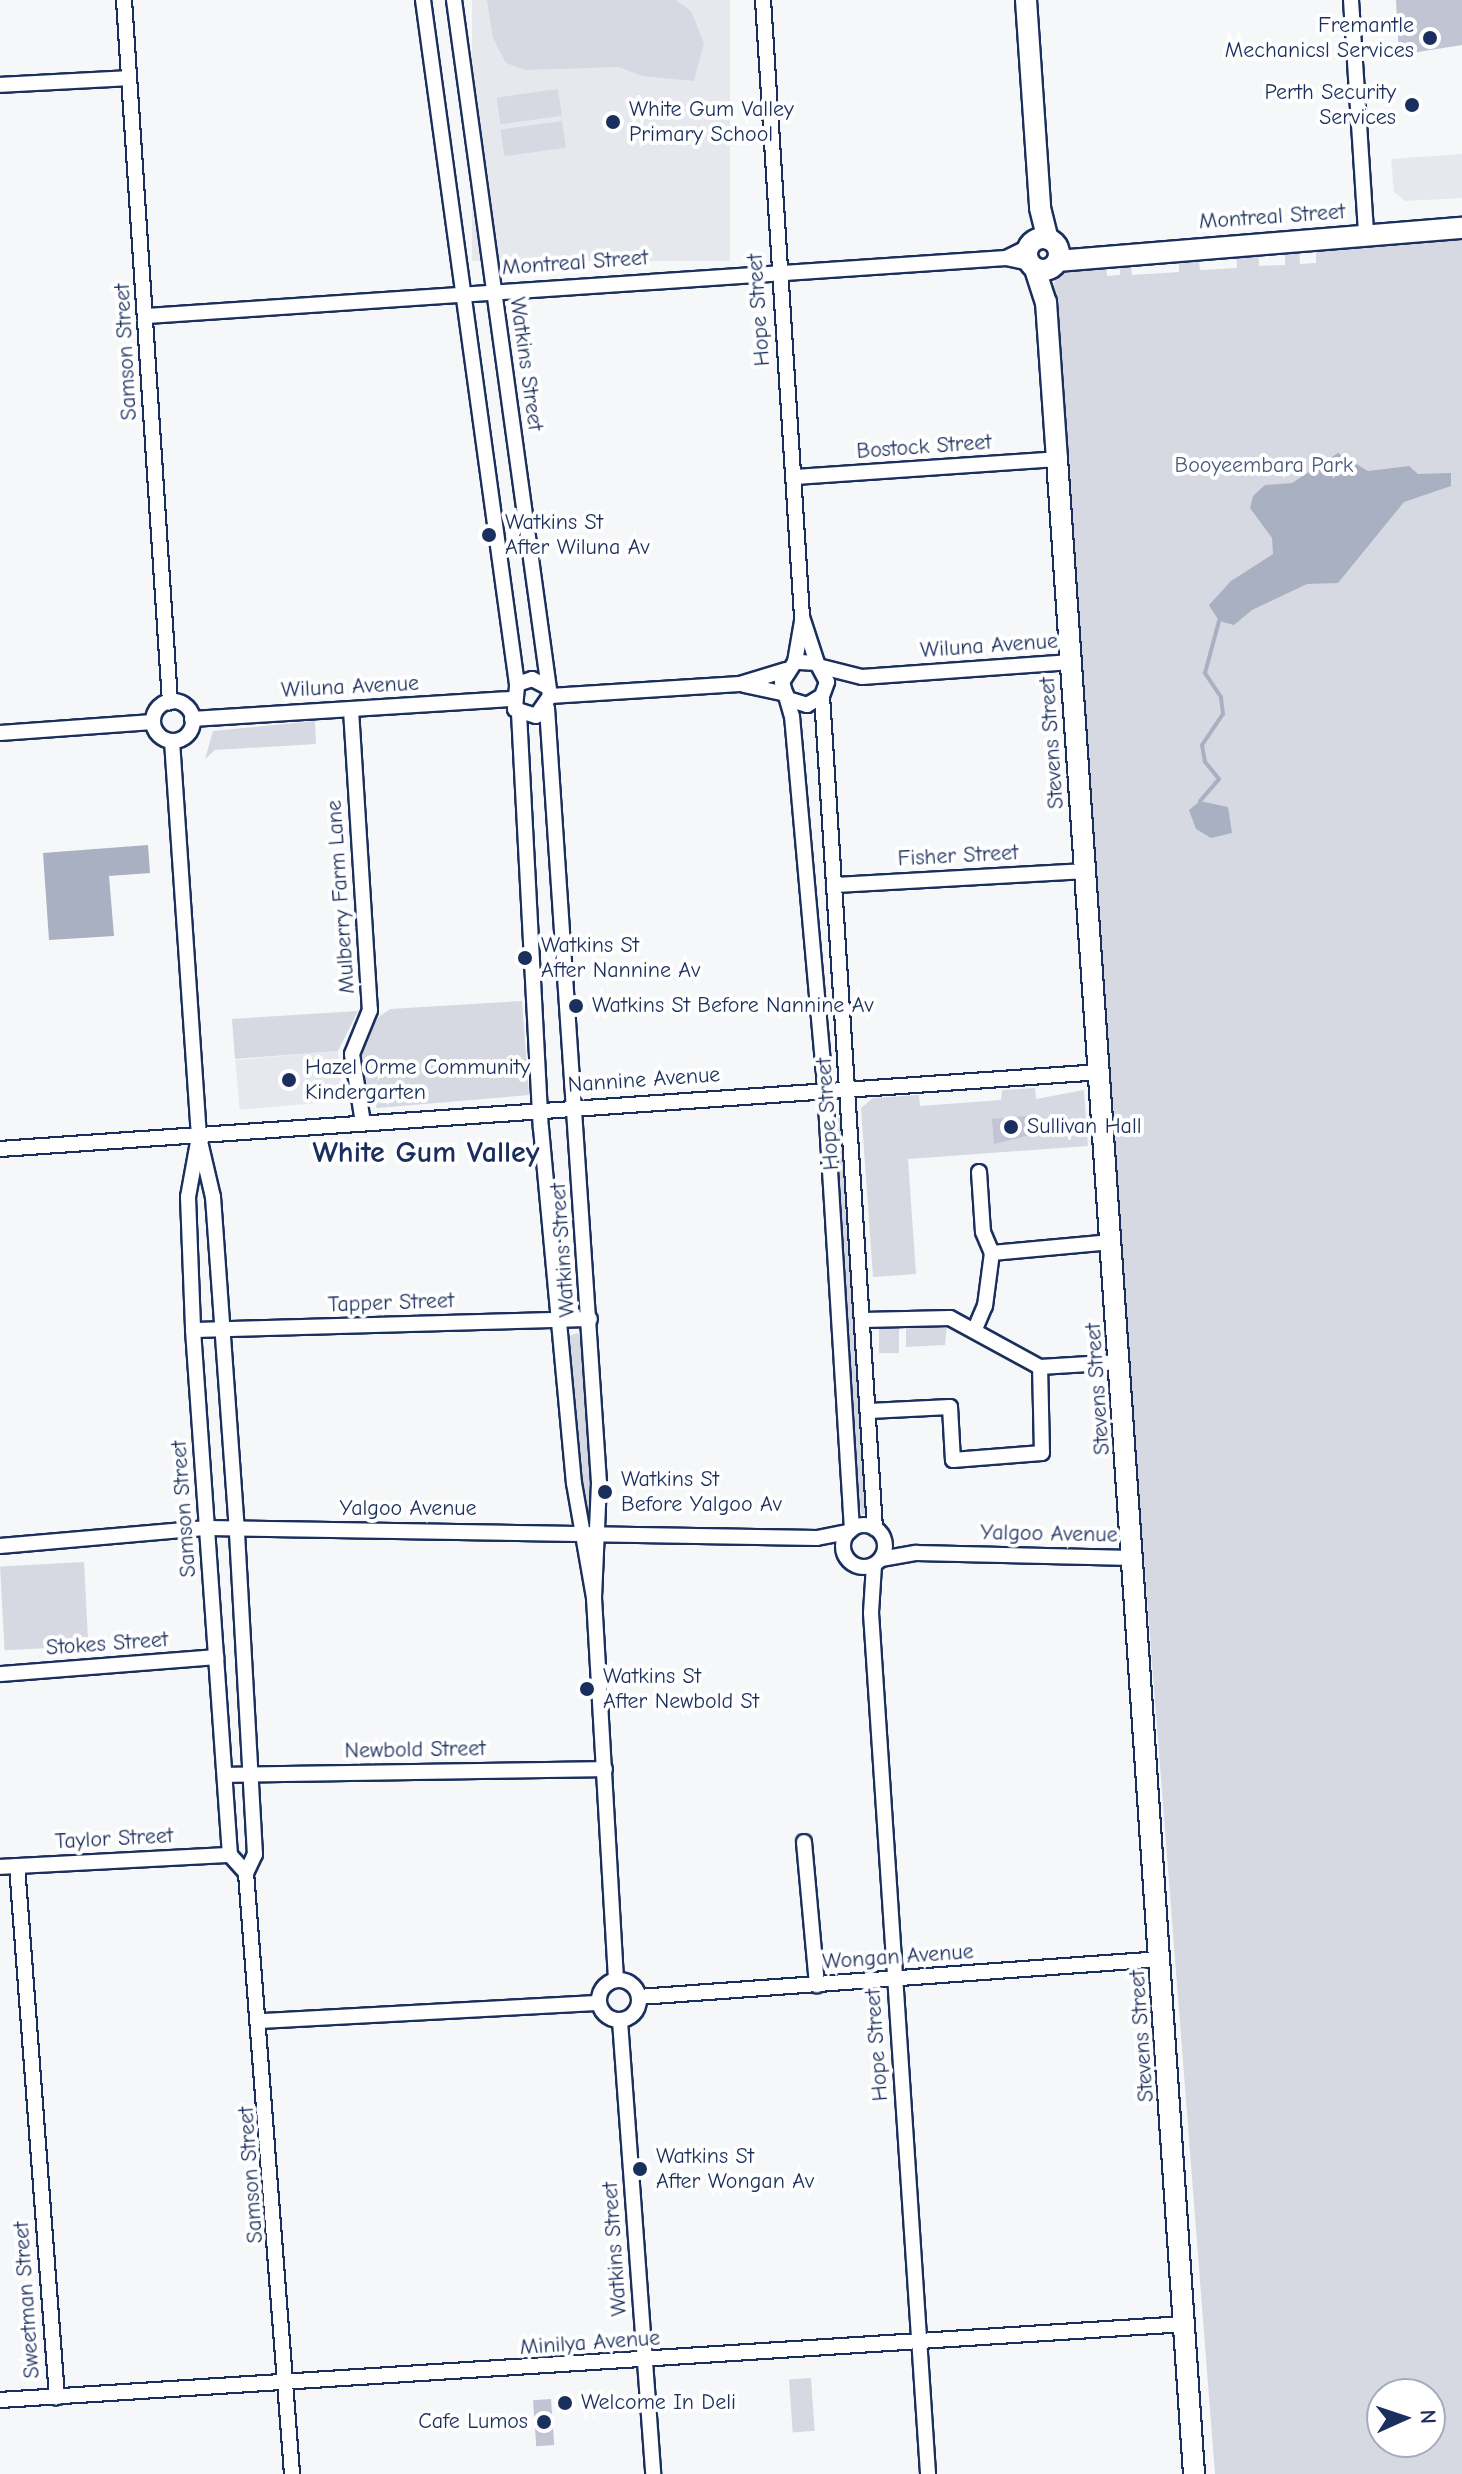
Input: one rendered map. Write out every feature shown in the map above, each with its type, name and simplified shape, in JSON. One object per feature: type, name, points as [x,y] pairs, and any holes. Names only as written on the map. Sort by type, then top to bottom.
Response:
[{"type":"street","name":"Samson Street","points":[[124,0],[170,702]]},
{"type":"street","points":[[423,0],[517,684],[511,699],[519,713],[531,717],[548,697],[740,684],[790,666]]},
{"type":"street","name":"Watkins Street","points":[[454,0],[548,697],[590,1319],[599,1532],[594,1598],[616,1980]]},
{"type":"street","name":"Hope Street","points":[[763,0],[802,617],[790,666],[788,697],[825,1087],[851,1530]]},
{"type":"street","name":"Stevens Street","points":[[1026,0],[1084,871],[1121,1362],[1194,2474]]},
{"type":"street","points":[[1351,0],[1366,234]]},
{"type":"street","points":[[0,85],[129,78]]},
{"type":"street","name":"Montreal Street","points":[[147,316],[1462,228]]},
{"type":"street","name":"Bostock Street","points":[[795,477],[1057,459]]},
{"type":"street","name":"Hope Street","points":[[802,617],[820,665],[824,693],[875,1528]]},
{"type":"street","name":"Wiluna Avenue","points":[[788,697],[807,705],[824,693],[862,677],[1071,662]]},
{"type":"street","name":"Wiluna Avenue","points":[[790,666],[820,665],[862,677]]},
{"type":"street","points":[[517,684],[532,679],[548,697]]},
{"type":"street","points":[[740,684],[788,697]]},
{"type":"street","name":"Wiluna Avenue","points":[[192,719],[511,699]]},
{"type":"street","points":[[0,733],[153,722],[170,702],[185,705],[192,719],[187,735],[172,741],[159,735],[153,722]]},
{"type":"street","name":"Mulberry Farm Lane","points":[[351,710],[370,1010],[352,1054],[363,1123]]},
{"type":"street","name":"Watkins Street","points":[[519,713],[541,1109],[558,1321],[579,1530],[594,1598]]},
{"type":"street","name":"Samson Street","points":[[172,741],[199,1137],[213,1197],[237,1533],[255,1854],[246,1873],[262,2021],[292,2474]]},
{"type":"street","name":"Fisher Street","points":[[834,885],[1084,871]]},
{"type":"street","name":"Nannine Avenue","points":[[0,1149],[199,1137],[825,1087],[1100,1072]]},
{"type":"street","name":"Samson Street","points":[[199,1137],[188,1197],[193,1330],[230,1855]]},
{"type":"street","points":[[975,1329],[985,1306],[992,1253],[983,1232],[979,1172]]},
{"type":"street","points":[[992,1253],[1111,1242]]},
{"type":"street","points":[[863,1320],[937,1316],[975,1329],[1040,1367],[1121,1362]]},
{"type":"street","name":"Tapper Street","points":[[193,1330],[590,1319]]},
{"type":"street","points":[[869,1411],[950,1407],[953,1460],[1042,1453],[1040,1367]]},
{"type":"street","name":"Yalgoo Avenue","points":[[0,1546],[207,1528],[237,1533],[579,1530],[817,1538],[851,1530]]},
{"type":"street","points":[[875,1528],[885,1543],[877,1562],[857,1566],[844,1552],[851,1530],[875,1528]]},
{"type":"street","name":"Yalgoo Avenue","points":[[817,1538],[844,1552]]},
{"type":"street","name":"Yalgoo Avenue","points":[[885,1543],[916,1553]]},
{"type":"street","name":"Yalgoo Avenue","points":[[877,1562],[916,1553],[1133,1558]]},
{"type":"street","name":"Hope Street","points":[[877,1562],[871,1613],[928,2474]]},
{"type":"street","name":"Hope Street","points":[[857,1566],[871,1613]]},
{"type":"street","name":"Stokes Street","points":[[0,1674],[216,1657]]},
{"type":"street","name":"Newbold Street","points":[[225,1775],[605,1769]]},
{"type":"street","points":[[804,1842],[817,1985]]},
{"type":"street","points":[[230,1855],[246,1873]]},
{"type":"street","name":"Taylor Street","points":[[0,1867],[230,1855]]},
{"type":"street","name":"Sweetman Street","points":[[17,1866],[57,2397]]},
{"type":"street","name":"Wongan Avenue","points":[[639,1997],[1161,1959]]},
{"type":"street","points":[[616,1980],[628,1982],[639,1997],[637,2010],[620,2021],[608,2018],[599,2003],[605,1986],[616,1980]]},
{"type":"street","points":[[262,2021],[599,2003]]},
{"type":"street","name":"Watkins Street","points":[[620,2021],[653,2474]]},
{"type":"street","name":"Minilya Avenue","points":[[0,2400],[1184,2324]]},
{"type":"shaded area","name":"White Gum Valley Primary School","points":[[472,0],[730,0],[730,261],[472,261]]},
{"type":"shaded area","points":[[1462,154],[1462,198],[1405,201],[1394,192],[1391,159]]},
{"type":"shaded area","name":"Hazel Orme Community Kindergarten","points":[[338,1051],[342,1101],[240,1110],[235,1060]]},
{"type":"green space","points":[[487,0],[676,0],[691,11],[704,43],[694,81],[642,76],[619,67],[525,70],[506,63],[493,38]]},
{"type":"green space","points":[[558,89],[562,116],[500,124],[497,98]]},
{"type":"green space","points":[[562,121],[566,148],[504,156],[501,130]]},
{"type":"green space","name":"Booyeembara Park","points":[[1462,236],[1462,2474],[1215,2474],[1118,1225],[1054,283],[1062,267],[1106,260],[1107,276],[1120,275],[1119,259],[1130,258],[1132,275],[1179,272],[1179,255],[1198,253],[1200,270],[1237,268],[1236,251],[1258,250],[1259,266],[1285,265],[1285,248],[1299,247],[1300,264],[1316,263],[1316,246]]},
{"type":"green space","points":[[315,721],[316,744],[215,750],[205,759],[213,731]]},
{"type":"green space","points":[[522,1001],[529,1095],[377,1108],[363,1085],[359,1059],[376,1019],[390,1009]]},
{"type":"green space","points":[[358,1011],[338,1051],[235,1059],[232,1019]]},
{"type":"green space","points":[[1035,1088],[1036,1099],[1084,1090],[1088,1146],[908,1159],[916,1274],[873,1277],[861,1108],[873,1098],[919,1095],[920,1106],[1001,1100],[1002,1090]]},
{"type":"green space","points":[[830,1118],[843,1118],[864,1436],[867,1513],[862,1515],[850,1460]]},
{"type":"green space","points":[[906,1324],[947,1325],[945,1345],[906,1347]]},
{"type":"green space","points":[[879,1325],[899,1325],[899,1353],[879,1353]]},
{"type":"green space","points":[[577,1333],[583,1337],[592,1472],[588,1514],[582,1511],[567,1337]]},
{"type":"green space","points":[[84,1562],[88,1646],[5,1650],[0,1566]]},
{"type":"green space","points":[[811,2378],[815,2431],[793,2432],[789,2380]]},
{"type":"water","points":[[1338,453],[1368,471],[1409,466],[1418,474],[1451,473],[1451,486],[1404,502],[1338,583],[1307,584],[1252,610],[1234,625],[1219,621],[1209,605],[1231,581],[1273,554],[1272,538],[1250,508],[1253,496],[1265,485],[1292,483]]},
{"type":"water","points":[[1200,801],[1228,807],[1232,833],[1211,838],[1196,829],[1189,810]]},
{"type":"water","points":[[148,845],[150,873],[109,876],[114,936],[49,940],[43,853]]},
{"type":"building","points":[[1396,0],[1462,0],[1462,45],[1399,55]]},
{"type":"building","name":"Sullivan Hall","points":[[1029,1116],[1030,1135],[994,1144],[992,1119]]},
{"type":"building","name":"Cafe Lumos","points":[[551,2399],[554,2445],[536,2446],[533,2400]]},
{"type":"waterway","points":[[1200,801],[1219,779],[1205,762],[1202,745],[1223,714],[1221,697],[1205,673],[1219,621]]},
{"type":"place","name":"Fremantle Mechanicsl Services","points":[[1430,38]]},
{"type":"place","name":"Perth Security Services","points":[[1412,105]]},
{"type":"place","name":"White Gum Valley Primary School","points":[[613,122]]},
{"type":"place","name":"Watkins St After Wiluna Av","points":[[489,535]]},
{"type":"place","name":"Watkins St After Nannine Av","points":[[525,958]]},
{"type":"place","name":"Watkins St Before Nannine Av","points":[[576,1006]]},
{"type":"place","name":"Hazel Orme Community Kindergarten","points":[[289,1080]]},
{"type":"place","name":"Sullivan Hall","points":[[1011,1127]]},
{"type":"place","name":"Watkins St Before Yalgoo Av","points":[[605,1492]]},
{"type":"place","name":"Watkins St After Newbold St","points":[[587,1689]]},
{"type":"place","name":"Watkins St After Wongan Av","points":[[640,2169]]},
{"type":"place","name":"Welcome In Deli","points":[[565,2403]]},
{"type":"place","name":"Cafe Lumos","points":[[544,2422]]},
{"type":"district","name":"White Gum Valley","points":[[426,1153]]}]
